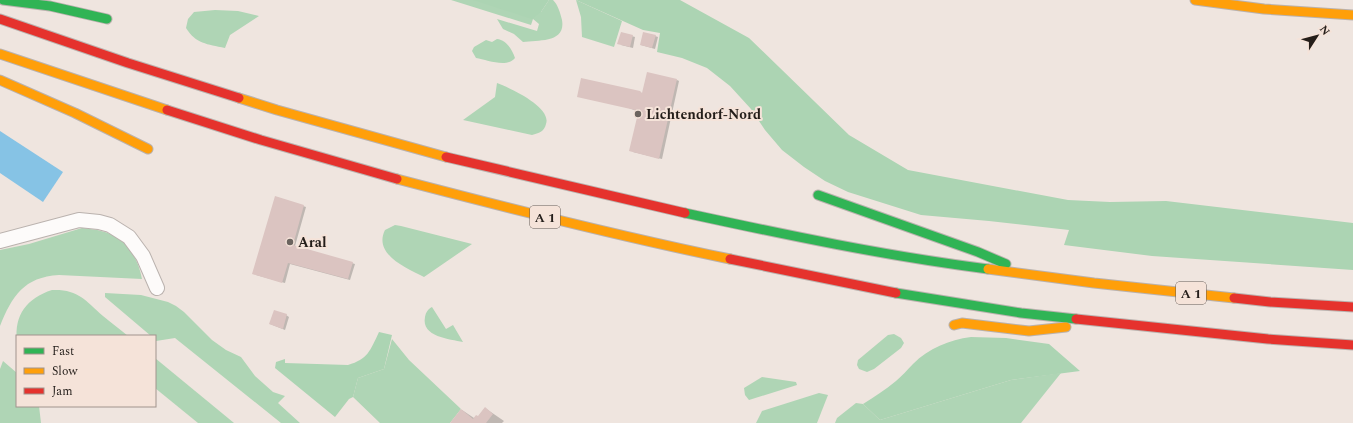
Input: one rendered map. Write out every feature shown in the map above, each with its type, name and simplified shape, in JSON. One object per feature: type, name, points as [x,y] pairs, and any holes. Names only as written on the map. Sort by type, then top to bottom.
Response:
[{"type":"main road","points":[[3,0],[50,6],[108,19]]},
{"type":"main road","points":[[1195,0],[1264,9],[1353,15]]},
{"type":"main road","name":"A 1","points":[[0,20],[128,63],[269,107],[420,151],[652,206],[778,233],[932,262],[1094,283],[1270,302],[1353,307]]},
{"type":"main road","name":"A 1","points":[[0,54],[116,94],[261,140],[393,178],[514,210],[635,239],[898,294],[1021,313],[1268,339],[1353,345]]},
{"type":"main road","points":[[0,80],[115,132],[148,149]]},
{"type":"main road","points":[[818,196],[978,252],[1030,274]]},
{"type":"main road","points":[[954,325],[962,323],[1029,331],[1103,322]]},
{"type":"street","points":[[0,240],[79,220],[99,222],[110,225],[129,237],[143,256],[157,288]]},
{"type":"green space","points":[[451,0],[477,0],[541,12],[549,0],[553,0],[560,11],[562,27],[560,33],[556,37],[523,42],[514,34],[503,29],[497,19],[537,31],[539,24],[533,19],[531,25]]},
{"type":"green space","points":[[473,0],[549,0],[541,12],[532,19]]},
{"type":"green space","points":[[576,0],[622,21],[614,47],[582,37],[581,17]]},
{"type":"green space","points":[[576,0],[680,0],[749,38],[849,135],[908,170],[1068,200],[1110,202],[1166,201],[1353,223],[1353,270],[1152,256],[1064,245],[1069,230],[921,215],[848,192],[825,181],[782,150],[765,130],[751,109],[730,86],[707,68],[682,58],[657,52],[660,33],[643,30]]},
{"type":"green space","points":[[215,10],[238,11],[259,16],[230,35],[225,48],[207,44],[198,40],[186,28],[188,19],[194,12]]},
{"type":"green space","points":[[497,39],[503,41],[508,46],[515,58],[511,61],[502,63],[476,58],[472,51],[474,47],[486,40],[492,42]]},
{"type":"green space","points":[[497,83],[529,99],[543,111],[546,118],[546,124],[543,130],[532,135],[463,120],[495,97]]},
{"type":"green space","points":[[395,225],[472,244],[424,277],[401,265],[387,253],[382,239],[385,230]]},
{"type":"green space","points":[[82,228],[109,234],[123,243],[134,255],[142,279],[59,275],[37,280],[28,284],[15,297],[0,326],[0,250],[29,244]]},
{"type":"green space","points":[[52,290],[68,291],[86,300],[106,319],[127,335],[17,335],[20,316],[29,303],[43,293]]},
{"type":"green space","points":[[105,293],[141,295],[168,302],[176,306],[212,340],[226,350],[241,357],[255,376],[273,392],[285,396],[278,403],[300,423],[281,423],[175,338],[156,341],[156,335],[150,335],[105,297]]},
{"type":"green space","points":[[432,307],[446,329],[453,325],[463,342],[438,336],[427,329],[425,317],[427,311]]},
{"type":"green space","points":[[379,332],[392,335],[384,369],[358,378],[353,397],[349,399],[335,417],[275,368],[276,362],[285,359],[285,363],[348,365],[355,363],[368,353]]},
{"type":"green space","points":[[894,334],[901,338],[904,343],[901,348],[874,369],[867,372],[859,369],[857,365],[858,360],[888,335]]},
{"type":"green space","points":[[971,337],[1006,338],[1049,344],[1080,371],[1011,380],[880,420],[863,404],[896,381],[926,353],[955,340]]},
{"type":"green space","points":[[392,339],[409,360],[461,409],[450,423],[380,423],[353,397],[358,378],[384,369]]},
{"type":"green space","points":[[156,359],[234,423],[198,423],[156,389]]},
{"type":"green space","points":[[3,361],[16,372],[16,407],[39,407],[41,423],[0,423],[0,369]]},
{"type":"green space","points":[[1061,373],[1021,423],[835,423],[837,418],[856,403],[863,404],[880,420],[1011,380]]},
{"type":"green space","points":[[762,377],[796,382],[797,385],[749,400],[745,395],[744,388]]},
{"type":"green space","points":[[819,393],[828,395],[817,423],[756,423],[762,411]]},
{"type":"water","points":[[0,131],[63,172],[43,202],[0,173]]},
{"type":"building","points":[[621,32],[633,35],[630,47],[617,44]]},
{"type":"building","points":[[643,32],[656,35],[652,48],[640,45]]},
{"type":"building","points":[[647,72],[677,79],[659,159],[629,151],[639,109],[635,110],[577,97],[581,78],[640,91],[642,93]]},
{"type":"building","points":[[275,196],[304,205],[293,245],[353,262],[348,279],[288,263],[282,283],[252,274]]},
{"type":"building","points":[[274,310],[287,314],[283,329],[269,324]]},
{"type":"building","points":[[485,407],[493,414],[486,423],[450,423],[461,409],[473,419],[476,415],[478,416]]},
{"type":"traffic: fast","points":[[3,0],[50,6],[107,19]]},
{"type":"traffic: fast","points":[[818,195],[978,252],[1006,264]]},
{"type":"traffic: fast","points":[[685,213],[798,237],[950,264],[988,269]]},
{"type":"traffic: fast","points":[[896,293],[1021,313],[1076,319]]},
{"type":"traffic: slow","points":[[1195,0],[1264,9],[1353,15]]},
{"type":"traffic: slow","points":[[0,54],[167,110]]},
{"type":"traffic: slow","points":[[0,80],[75,113],[148,149]]},
{"type":"traffic: slow","points":[[239,98],[446,157]]},
{"type":"traffic: slow","points":[[397,179],[646,241],[730,259]]},
{"type":"traffic: slow","points":[[988,269],[1094,283],[1234,298]]},
{"type":"traffic: slow","points":[[954,325],[962,323],[1029,331],[1066,327]]},
{"type":"traffic: jam","points":[[0,19],[128,63],[239,98]]},
{"type":"traffic: jam","points":[[167,110],[261,140],[397,179]]},
{"type":"traffic: jam","points":[[446,157],[685,213]]},
{"type":"traffic: jam","points":[[730,259],[896,293]]},
{"type":"traffic: jam","points":[[1234,298],[1270,302],[1353,307]]},
{"type":"traffic: jam","points":[[1076,319],[1268,339],[1353,345]]},
{"type":"place","name":"Lichtendorf-Nord","points":[[638,114]]},
{"type":"place","name":"Aral","points":[[290,242]]}]
